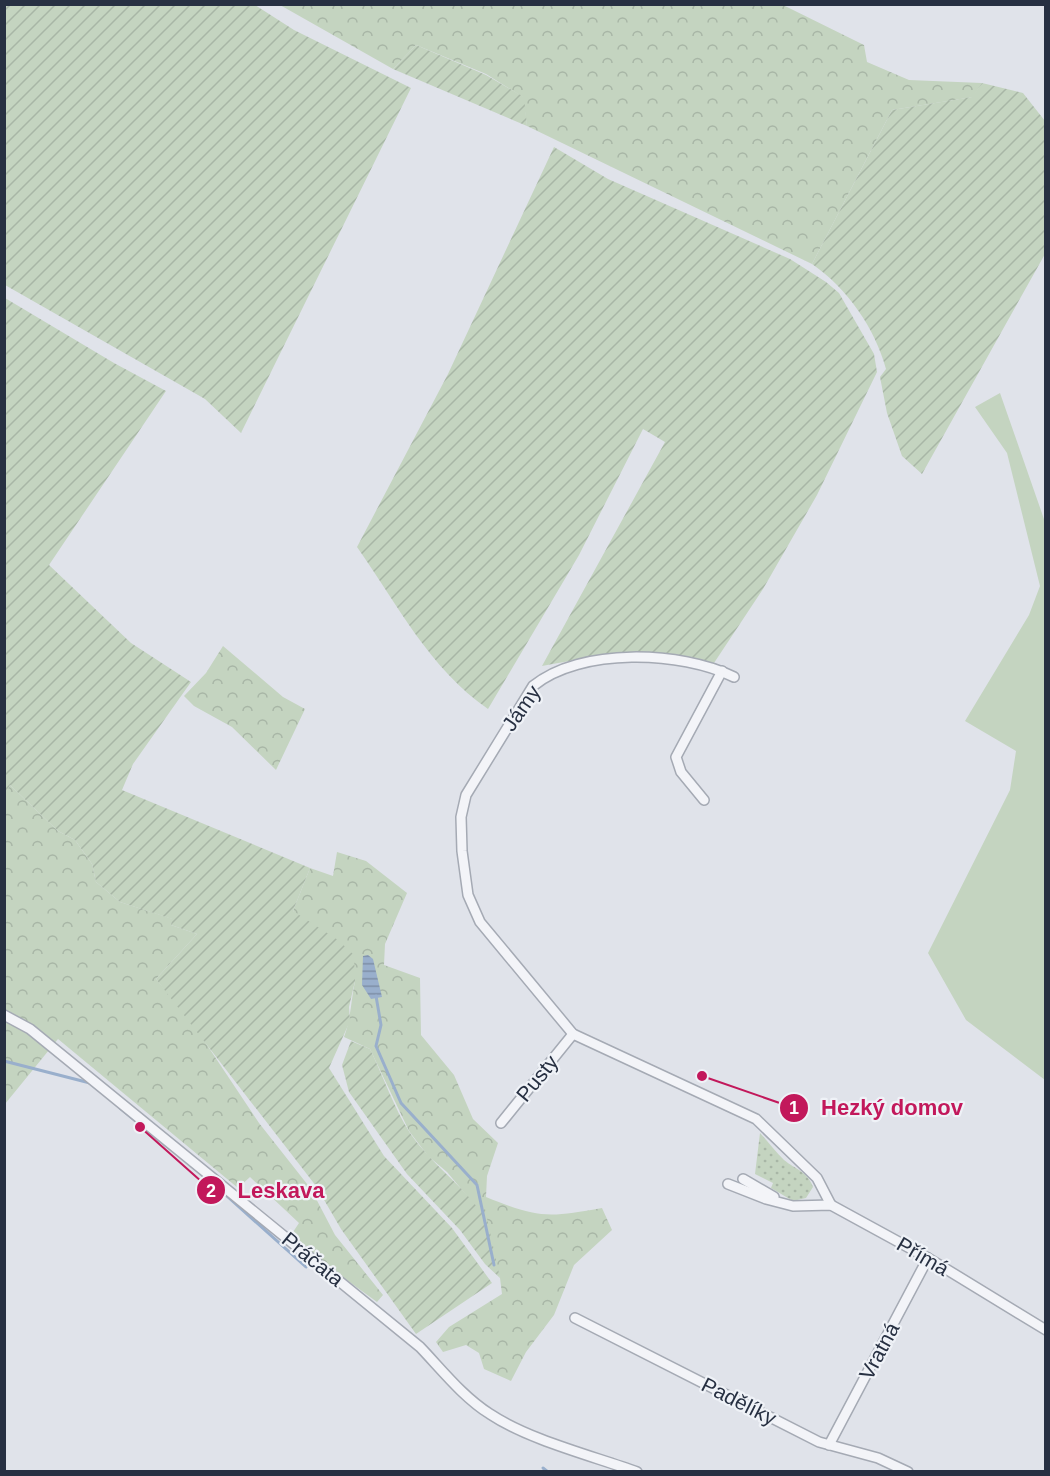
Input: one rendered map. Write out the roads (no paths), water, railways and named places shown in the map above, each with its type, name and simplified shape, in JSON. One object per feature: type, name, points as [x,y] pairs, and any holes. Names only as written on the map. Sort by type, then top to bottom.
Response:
[{"type":"street","name":"Jámy","points":[[573,1034],[480,922],[468,895],[462,851],[461,817],[466,795],[533,686],[545,676],[566,666],[628,658],[685,662],[722,671],[734,677]]},
{"type":"street","points":[[704,800],[681,772],[676,757],[722,671]]},
{"type":"street","name":"Práčata","points":[[4,1015],[30,1029],[420,1347],[482,1409],[527,1432],[637,1472]]},
{"type":"street","points":[[573,1034],[756,1119],[818,1178],[831,1205],[793,1206],[766,1199],[728,1184]]},
{"type":"street","name":"Pusty","points":[[501,1123],[573,1034]]},
{"type":"street","points":[[743,1179],[793,1206]]},
{"type":"street","name":"Přímá","points":[[831,1205],[928,1258],[1046,1330]]},
{"type":"street","name":"Vratná","points":[[829,1445],[928,1258]]},
{"type":"street","name":"Padělíky","points":[[575,1318],[829,1445],[878,1458],[908,1472]]},
{"type":"water","points":[[368,955],[373,959],[382,997],[371,999],[362,985],[363,956]]},
{"type":"waterway","points":[[376,996],[381,1025],[376,1046],[401,1103],[477,1185],[494,1265]]},
{"type":"waterway","points":[[4,1061],[90,1083]]},
{"type":"waterway","points":[[120,1108],[169,1148]]},
{"type":"waterway","points":[[218,1188],[306,1267]]},
{"type":"waterway","points":[[543,1468],[548,1472]]},
{"type":"place","name":"Hezký domov","points":[[702,1076]]},
{"type":"place","name":"Leskava","points":[[140,1127]]}]
